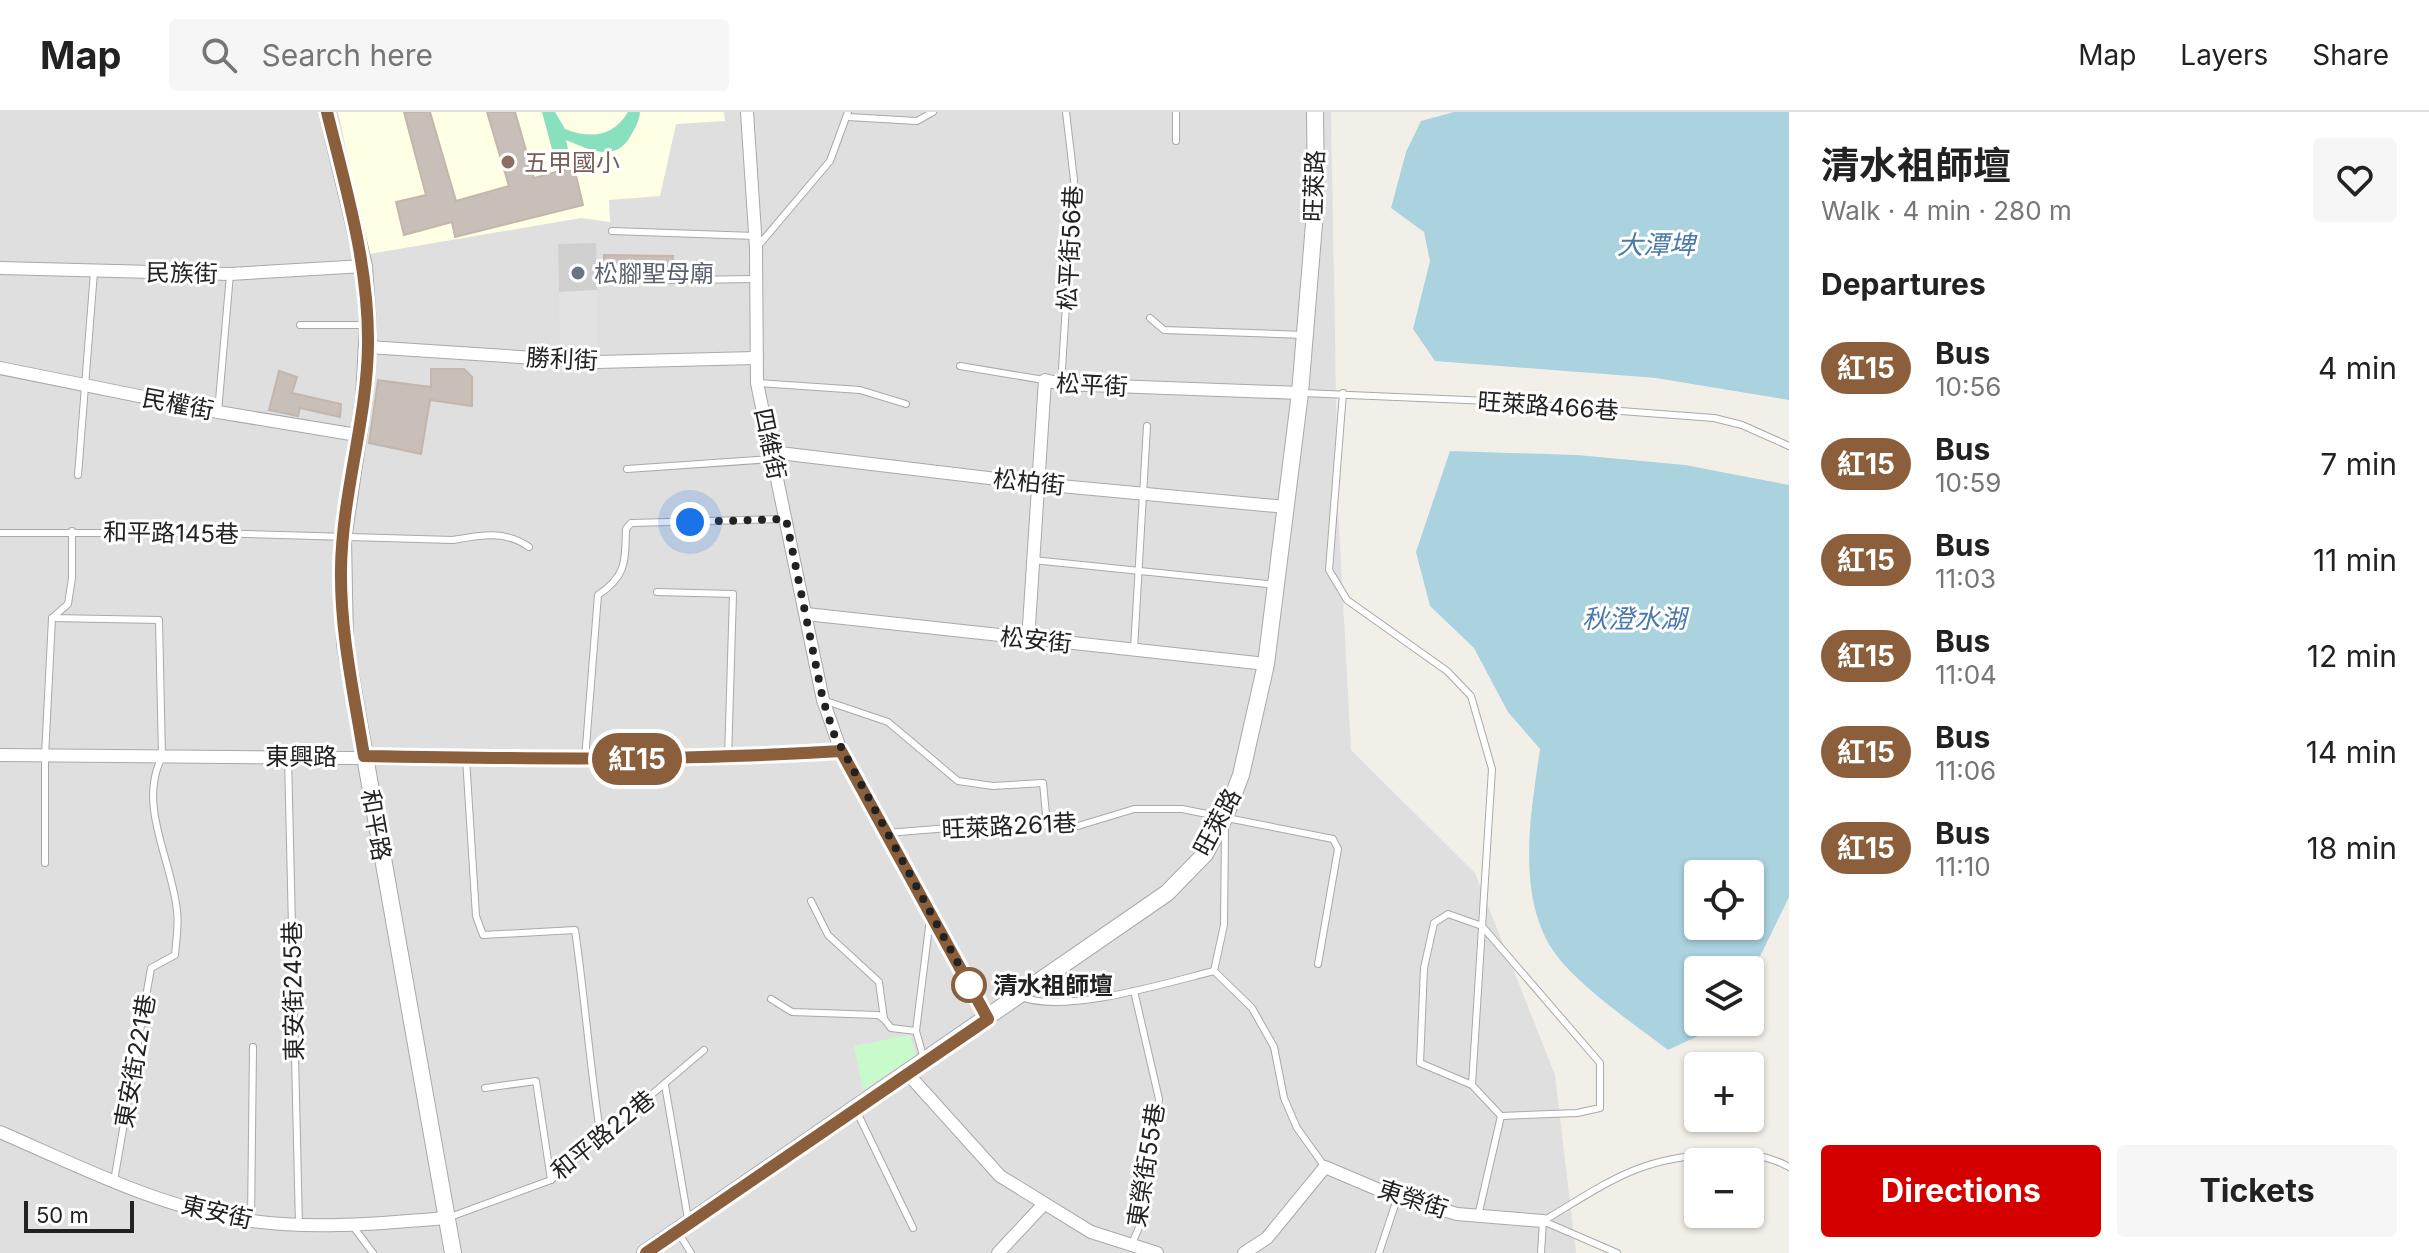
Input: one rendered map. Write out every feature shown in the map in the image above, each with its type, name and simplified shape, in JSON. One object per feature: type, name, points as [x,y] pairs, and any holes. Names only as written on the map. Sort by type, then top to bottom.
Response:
[{"type":"street","name":"和平路","points":[[327,112],[364,266],[368,325],[368,347],[343,539],[345,644],[453,1253]]},
{"type":"street","name":"四維街","points":[[747,112],[755,242],[757,383],[823,700],[841,751],[988,1019]]},
{"type":"street","name":"旺萊路","points":[[645,1253],[1021,997],[1167,893],[1205,854],[1225,817],[1241,775],[1266,664],[1300,393],[1316,200],[1315,112]]},
{"type":"street","name":"民族街","points":[[0,268],[230,274],[364,266]]},
{"type":"street","name":"勝利街","points":[[368,347],[597,362],[755,358]]},
{"type":"street","name":"民權街","points":[[0,368],[218,412],[357,435]]},
{"type":"street","name":"松平街","points":[[1028,641],[1045,380],[1061,384],[1300,393]]},
{"type":"street","name":"松柏街","points":[[772,456],[1286,507]]},
{"type":"street","name":"松安街","points":[[806,614],[1028,641],[1266,664]]},
{"type":"street","name":"東興路","points":[[0,755],[585,760],[728,758],[841,751]]},
{"type":"street","points":[[908,1074],[1000,1176],[1091,1232],[1151,1252]]},
{"type":"street","name":"東安街","points":[[0,1132],[114,1181],[176,1203],[251,1221],[299,1226],[447,1218]]},
{"type":"street","name":"東榮街","points":[[1325,1167],[1398,1196],[1457,1214],[1543,1221]]},
{"type":"street","points":[[1244,1253],[1267,1238],[1325,1167]]},
{"type":"street","points":[[998,1253],[1043,1205]]},
{"type":"lane","points":[[612,231],[755,242],[830,161],[848,114],[917,121],[933,112]]},
{"type":"lane","name":"松平街56巷","points":[[1061,384],[1074,180],[1066,112]]},
{"type":"lane","points":[[1176,112],[1176,141]]},
{"type":"lane","points":[[78,475],[94,272]]},
{"type":"lane","points":[[218,412],[230,274]]},
{"type":"lane","points":[[605,281],[756,279]]},
{"type":"lane","points":[[1150,318],[1164,330],[1305,335]]},
{"type":"lane","points":[[300,325],[368,325]]},
{"type":"lane","points":[[960,366],[1045,380]]},
{"type":"lane","points":[[757,383],[860,390],[906,404]]},
{"type":"lane","name":"旺萊路466巷","points":[[1300,393],[1343,393],[1714,418],[1742,425],[1789,446]]},
{"type":"lane","points":[[1343,393],[1329,570],[1347,600],[1447,671],[1471,696],[1492,769],[1472,1085]]},
{"type":"lane","points":[[1134,649],[1147,426]]},
{"type":"lane","points":[[627,469],[772,456]]},
{"type":"lane","points":[[585,760],[598,595],[615,584],[625,563],[626,529],[631,523],[786,519]]},
{"type":"lane","points":[[45,863],[45,756],[52,618],[68,604],[72,578],[72,531]]},
{"type":"lane","name":"和平路145巷","points":[[0,533],[72,531],[453,540],[485,535],[515,536],[529,547]]},
{"type":"lane","points":[[1033,560],[1276,585]]},
{"type":"lane","points":[[657,592],[733,594],[728,758]]},
{"type":"lane","points":[[52,618],[159,620],[162,757]]},
{"type":"lane","points":[[823,700],[888,722],[958,781],[993,786],[1043,783],[1047,825]]},
{"type":"lane","name":"東安街245巷","points":[[288,756],[299,1226]]},
{"type":"lane","name":"東安街221巷","points":[[114,1181],[151,968],[175,955],[177,912],[156,822],[152,777],[162,757]]},
{"type":"lane","points":[[466,758],[476,916],[483,935],[575,930],[601,1138]]},
{"type":"lane","name":"旺萊路261巷","points":[[887,833],[998,824],[1078,826],[1134,809],[1182,809],[1333,839],[1338,849],[1318,964]]},
{"type":"lane","points":[[1214,971],[1224,925],[1225,817]]},
{"type":"lane","points":[[811,901],[828,935],[879,982],[884,1019]]},
{"type":"lane","points":[[1448,914],[1482,926],[1600,1063],[1600,1108],[1577,1113],[1501,1116],[1472,1085],[1420,1063],[1424,968],[1434,923],[1448,914]]},
{"type":"lane","points":[[924,1062],[916,1031],[930,916]]},
{"type":"lane","points":[[1021,997],[1040,1004],[1134,991],[1214,971]]},
{"type":"lane","points":[[1214,971],[1252,1008],[1274,1047],[1284,1098],[1297,1128],[1325,1167]]},
{"type":"lane","name":"東榮街55巷","points":[[1131,1246],[1140,1225],[1159,1099],[1134,991]]},
{"type":"lane","points":[[771,999],[792,1012],[878,1015],[891,1028],[916,1031]]},
{"type":"lane","points":[[251,1221],[253,1047]]},
{"type":"lane","name":"和平路22巷","points":[[447,1218],[551,1180],[704,1050]]},
{"type":"lane","points":[[485,1088],[536,1081],[551,1180]]},
{"type":"lane","points":[[665,1085],[683,1227],[691,1253]]},
{"type":"lane","points":[[856,1110],[913,1228]]},
{"type":"lane","points":[[1478,1216],[1501,1116]]},
{"type":"lane","points":[[1541,1253],[1543,1221],[1635,1167],[1676,1156],[1752,1153],[1789,1167]]},
{"type":"lane","points":[[1379,1253],[1398,1196]]},
{"type":"lane","name":"東榮街","points":[[1543,1221],[1617,1253]]},
{"type":"lane","points":[[352,1225],[373,1253]]},
{"type":"shaded area","points":[[0,112],[1331,112],[1338,508],[1351,750],[1475,873],[1555,1075],[1576,1253],[0,1253]]},
{"type":"shaded area","name":"五甲國小","points":[[338,112],[724,112],[725,121],[676,124],[660,196],[609,200],[610,222],[581,218],[369,254]]},
{"type":"shaded area","name":"松腳聖母廟","points":[[596,243],[597,290],[559,292],[558,244]]},
{"type":"shaded area","points":[[597,290],[597,362],[560,361],[559,292]]},
{"type":"green space","points":[[542,112],[555,112],[565,129],[592,135],[615,127],[628,112],[640,112],[630,137],[617,150],[601,152],[566,140],[570,158],[556,164]]},
{"type":"green space","points":[[910,1035],[916,1055],[863,1090],[854,1046]]},
{"type":"water","name":"大潭埤","points":[[1454,112],[1789,112],[1789,400],[1656,378],[1435,361],[1413,329],[1430,261],[1424,232],[1391,208],[1406,152],[1421,121]]},
{"type":"water","name":"秋澄水湖","points":[[1450,451],[1577,455],[1685,465],[1789,485],[1789,897],[1760,956],[1684,956],[1684,1036],[1698,1036],[1668,1050],[1575,976],[1552,949],[1541,927],[1530,877],[1530,825],[1540,749],[1508,712],[1474,648],[1430,606],[1416,552]]},
{"type":"building","points":[[404,112],[430,112],[456,201],[509,186],[487,112],[515,112],[534,178],[574,167],[583,205],[455,237],[452,222],[404,235],[396,202],[426,195]]},
{"type":"building","points":[[604,255],[673,256],[672,274],[604,275]]},
{"type":"building","points":[[431,369],[464,369],[472,377],[472,406],[430,400],[421,454],[369,443],[378,380],[431,387]]},
{"type":"building","points":[[279,371],[297,377],[292,393],[341,404],[340,417],[300,408],[298,416],[269,410]]},
{"type":"bus line","name":"紅15","points":[[327,112],[364,266],[366,296],[368,347],[364,398],[341,570],[345,644],[364,756],[585,760],[728,758],[841,751],[988,1019],[646,1253]]},
{"type":"place","name":"五甲國小","points":[[508,162]]},
{"type":"place","name":"松腳聖母廟","points":[[578,273]]},
{"type":"place","name":"清水祖師壇","points":[[969,985]]},
{"type":"route","points":[[690,522],[786,519],[823,700],[834,734],[974,993],[969,985]]}]
